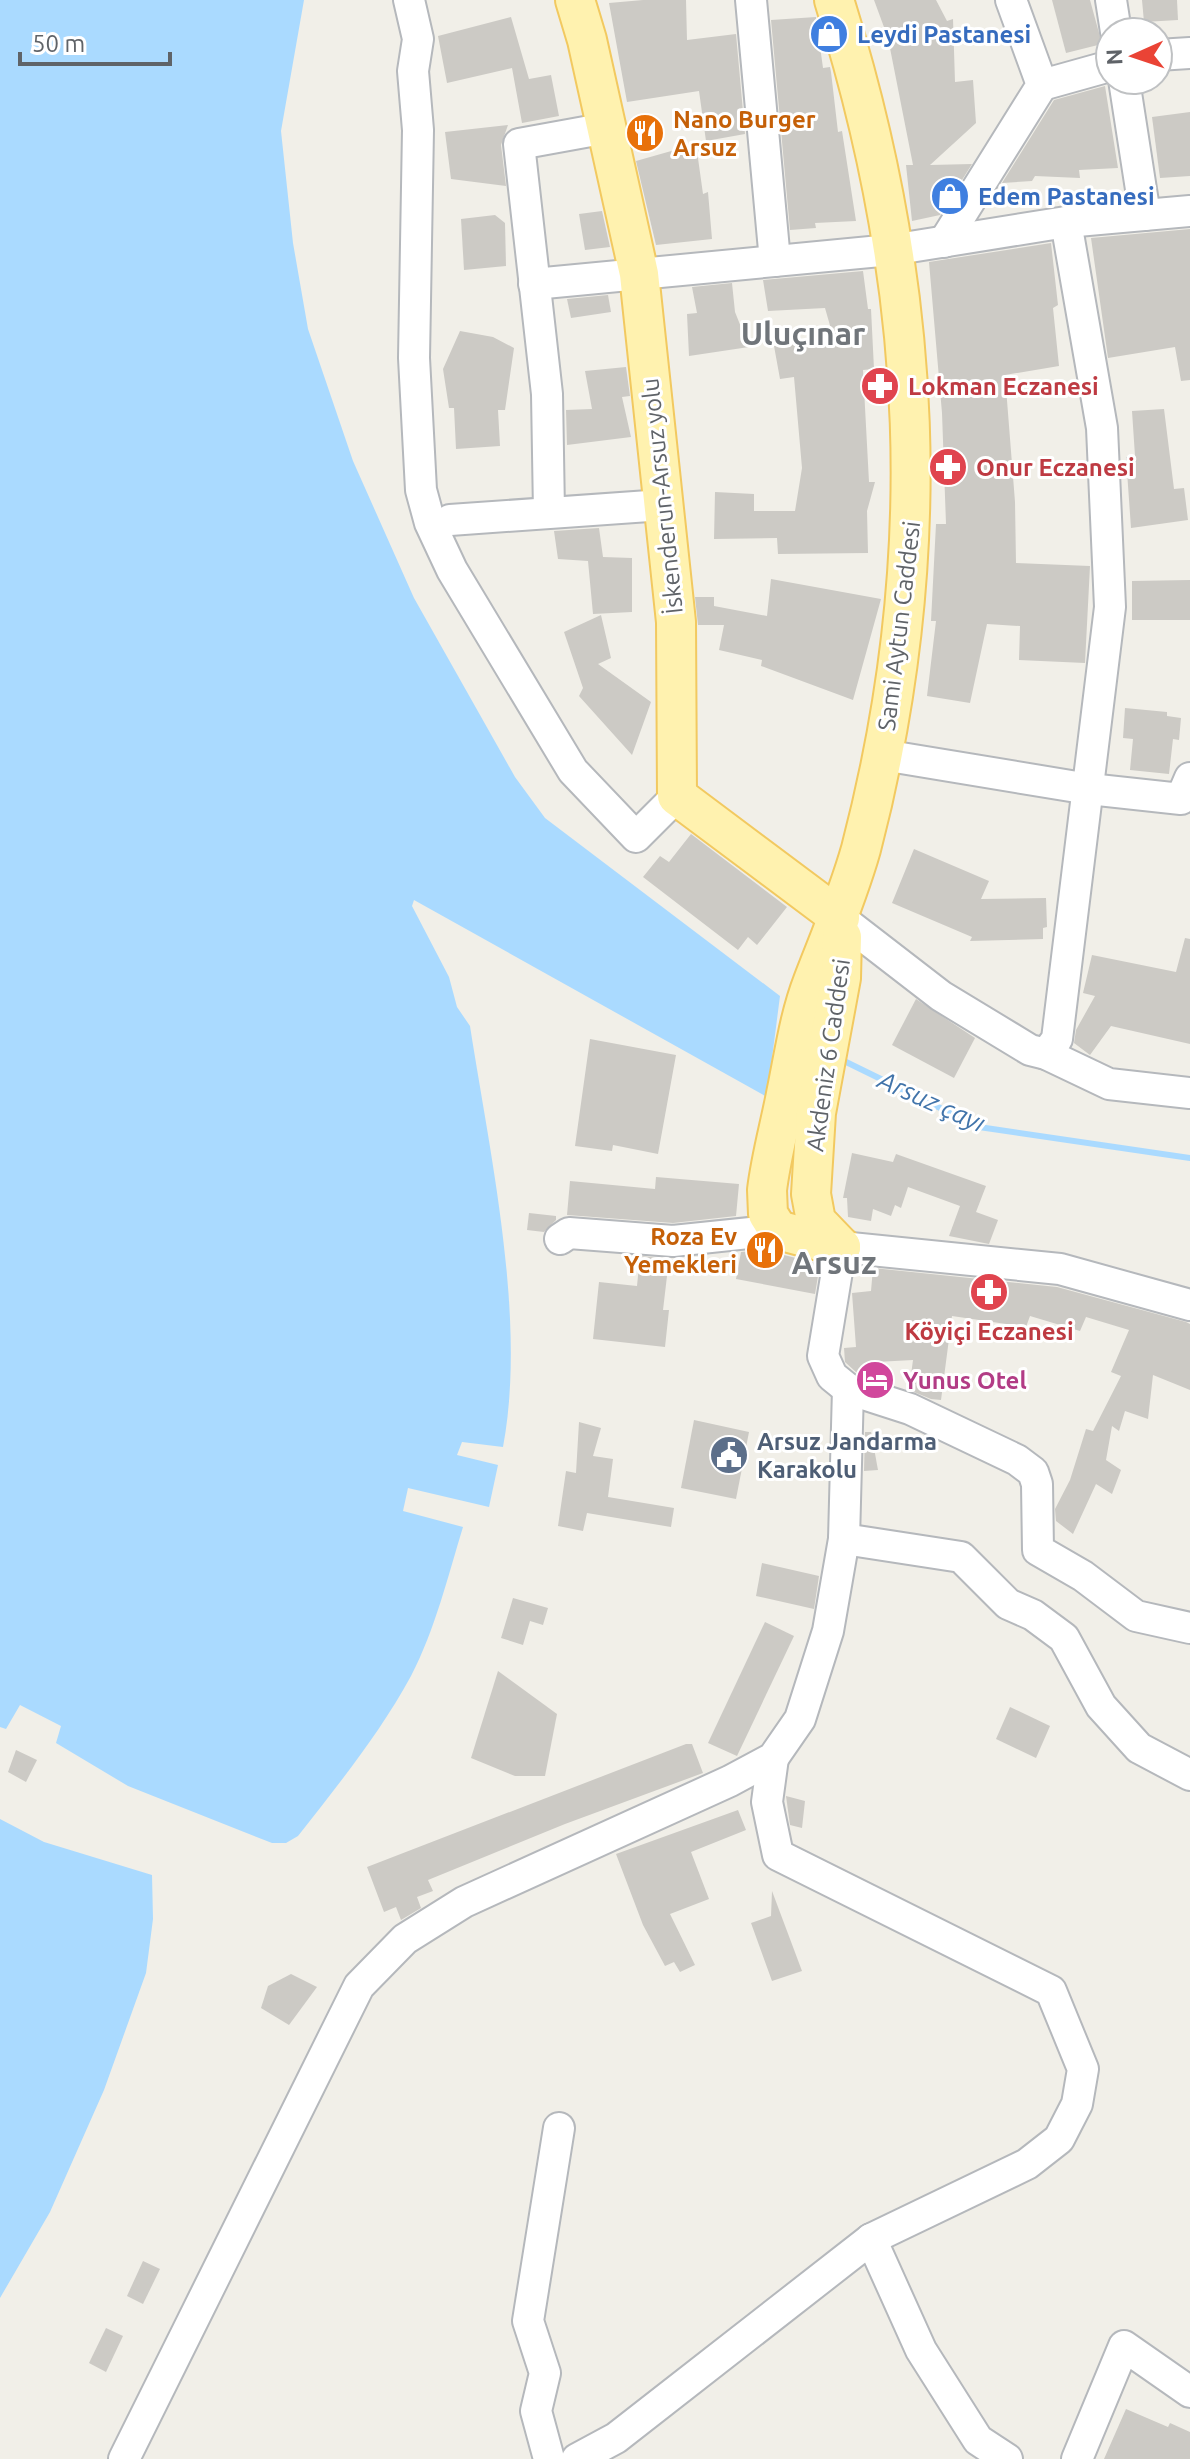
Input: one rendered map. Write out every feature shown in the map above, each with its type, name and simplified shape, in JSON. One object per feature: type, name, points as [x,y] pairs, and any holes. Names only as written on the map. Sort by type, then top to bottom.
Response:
[{"type":"main road","name":"İskenderun-Arsuz yolu","points":[[575,0],[639,274],[676,622],[677,796]]},
{"type":"main road","name":"Sami Aytun Caddesi","points":[[834,0],[875,142],[907,359],[913,495],[910,572],[883,755],[840,918]]},
{"type":"main road","points":[[677,796],[840,918]]},
{"type":"main road","name":"Akdeniz 6 Caddesi","points":[[840,918],[808,995],[795,1141],[816,1221],[841,1247]]},
{"type":"main road","name":"Akdeniz 6 Caddesi","points":[[778,1230],[768,1214],[766,1203],[795,1141]]},
{"type":"main road","points":[[778,1230],[841,1247]]},
{"type":"street","points":[[409,0],[418,39],[413,71],[418,130],[414,358],[417,439],[421,490],[430,523],[452,570],[573,771],[636,837],[677,796]]},
{"type":"street","points":[[751,0],[775,261]]},
{"type":"street","points":[[1011,0],[1042,85]]},
{"type":"street","points":[[944,242],[1042,85],[1094,70]]},
{"type":"street","points":[[1126,96],[1145,215]]},
{"type":"street","points":[[549,512],[547,394],[519,144],[607,128]]},
{"type":"street","points":[[534,284],[891,250],[1066,222],[1190,211]]},
{"type":"street","points":[[1046,1054],[1057,1039],[1110,607],[1102,428],[1066,222]]},
{"type":"street","points":[[450,520],[663,505]]},
{"type":"street","points":[[883,755],[1089,789],[1181,799],[1190,778]]},
{"type":"street","points":[[840,918],[941,996],[1030,1050],[1046,1054],[1109,1084],[1190,1093]]},
{"type":"street","points":[[560,1239],[569,1233],[673,1241],[778,1230]]},
{"type":"street","points":[[1190,1305],[1060,1269],[841,1247],[823,1356],[832,1376],[848,1389],[910,1409],[1017,1460],[1033,1472],[1037,1484],[1038,1550],[1083,1576],[1136,1616],[1190,1628]]},
{"type":"street","points":[[577,2459],[616,2438],[871,2239],[1027,2164],[1059,2139],[1077,2104],[1083,2069],[1051,1991],[778,1855],[767,1802],[773,1758],[800,1719],[828,1631],[844,1539],[848,1389]]},
{"type":"street","points":[[844,1539],[961,1557],[1008,1604],[1033,1615],[1064,1638],[1101,1706],[1139,1748],[1190,1775]]},
{"type":"street","points":[[124,2459],[359,1986],[405,1939],[464,1902],[730,1781],[773,1758]]},
{"type":"street","points":[[549,2459],[536,2411],[545,2373],[528,2321],[559,2128]]},
{"type":"street","points":[[871,2239],[921,2350],[978,2440],[1007,2459]]},
{"type":"street","points":[[1077,2459],[1124,2346],[1190,2392]]},
{"type":"water","points":[[0,0],[304,0],[281,131],[293,243],[308,329],[353,461],[414,598],[515,777],[545,818],[780,996],[767,1097],[414,900],[412,906],[449,977],[457,1007],[470,1026],[496,1182],[511,1345],[503,1447],[462,1442],[457,1455],[498,1465],[489,1507],[408,1488],[403,1511],[463,1527],[434,1622],[411,1676],[386,1718],[298,1836],[286,1843],[272,1843],[128,1786],[56,1743],[61,1726],[20,1705],[6,1729],[0,1727]]},
{"type":"water","points":[[0,1819],[44,1842],[152,1875],[153,1919],[146,1973],[104,2090],[50,2212],[0,2298]]},
{"type":"building","points":[[686,0],[687,40],[736,34],[745,134],[706,141],[699,91],[627,102],[609,3]]},
{"type":"building","points":[[874,0],[936,0],[947,21],[953,19],[955,82],[973,80],[976,123],[930,165],[972,164],[940,215],[912,221],[906,165],[913,165],[888,38]]},
{"type":"building","points":[[1052,0],[1090,0],[1094,16],[1094,46],[1066,53]]},
{"type":"building","points":[[1142,0],[1177,0],[1178,20],[1174,20],[1174,16],[1143,16]]},
{"type":"building","points":[[511,17],[529,79],[551,75],[559,116],[522,123],[512,68],[447,83],[438,36]]},
{"type":"building","points":[[816,17],[823,68],[830,67],[831,72],[838,132],[842,131],[856,221],[815,223],[816,228],[790,230],[771,20]]},
{"type":"building","points":[[1094,89],[1094,96],[1107,96],[1118,168],[1079,170],[1080,178],[1035,176],[1032,181],[1002,183],[1054,100]]},
{"type":"building","points":[[1190,112],[1190,176],[1160,178],[1152,117]]},
{"type":"building","points":[[508,125],[501,145],[506,186],[451,179],[445,132]]},
{"type":"building","points":[[696,144],[703,194],[708,192],[712,239],[656,245],[636,161]]},
{"type":"building","points":[[602,211],[610,247],[585,250],[579,214]]},
{"type":"building","points":[[495,215],[505,223],[506,266],[464,270],[461,219]]},
{"type":"building","points":[[1190,229],[1190,380],[1181,381],[1175,347],[1108,358],[1091,238]]},
{"type":"building","points":[[1051,243],[1058,305],[1053,308],[1059,366],[1005,375],[1015,502],[1016,563],[1090,566],[1085,663],[1019,660],[1020,626],[987,624],[970,703],[927,696],[936,621],[931,621],[936,524],[946,524],[942,413],[929,262]]},
{"type":"building","points":[[863,271],[868,309],[871,309],[874,369],[863,370],[869,482],[875,482],[867,511],[868,553],[778,554],[777,538],[714,539],[715,492],[754,494],[754,511],[795,511],[802,468],[794,377],[780,379],[774,346],[818,343],[833,336],[825,308],[768,311],[763,280]]},
{"type":"building","points":[[732,283],[735,312],[749,347],[689,356],[687,314],[697,313],[692,287]]},
{"type":"building","points":[[608,295],[611,312],[571,318],[567,299]]},
{"type":"building","points":[[460,331],[493,337],[514,348],[505,410],[498,410],[500,446],[456,449],[454,408],[449,408],[443,369]]},
{"type":"building","points":[[626,367],[630,396],[622,397],[631,437],[567,445],[566,410],[592,409],[585,371]]},
{"type":"building","points":[[1164,409],[1174,489],[1184,488],[1188,520],[1131,528],[1126,457],[1135,456],[1132,411]]},
{"type":"building","points":[[599,528],[603,557],[632,558],[632,612],[593,614],[588,561],[558,559],[554,531]]},
{"type":"building","points":[[771,579],[881,599],[853,700],[761,666],[762,660],[719,650],[724,625],[698,625],[695,597],[714,597],[714,606],[767,616]]},
{"type":"building","points":[[1190,580],[1190,620],[1132,620],[1132,581]]},
{"type":"building","points":[[601,615],[611,658],[598,664],[651,702],[632,755],[579,696],[583,688],[564,632]]},
{"type":"building","points":[[1125,708],[1167,712],[1167,716],[1181,718],[1179,740],[1173,739],[1169,774],[1130,770],[1133,739],[1123,738]]},
{"type":"building","points":[[691,834],[787,907],[757,945],[748,937],[738,950],[643,877],[660,856],[669,862]]},
{"type":"building","points":[[914,849],[989,881],[981,899],[1046,898],[1047,927],[1043,928],[1043,939],[970,941],[972,937],[892,903]]},
{"type":"building","points":[[1185,938],[1190,939],[1190,1044],[1111,1026],[1090,1055],[1074,1043],[1076,1030],[1095,996],[1083,993],[1092,955],[1176,972]]},
{"type":"building","points":[[916,999],[975,1038],[954,1078],[892,1045]]},
{"type":"building","points":[[590,1039],[676,1055],[658,1154],[613,1145],[612,1151],[575,1146]]},
{"type":"building","points":[[852,1153],[893,1162],[896,1154],[986,1186],[976,1212],[998,1220],[989,1244],[949,1236],[960,1206],[908,1187],[901,1208],[895,1205],[891,1216],[873,1209],[871,1221],[848,1217],[847,1198],[843,1198]]},
{"type":"building","points":[[656,1177],[739,1184],[736,1216],[673,1223],[567,1215],[570,1181],[655,1189]]},
{"type":"building","points":[[529,1213],[556,1216],[556,1220],[544,1232],[527,1230]]},
{"type":"building","points":[[764,1250],[820,1264],[815,1294],[736,1279],[741,1252]]},
{"type":"building","points":[[640,1256],[669,1259],[663,1310],[669,1310],[665,1347],[593,1339],[599,1282],[637,1286]]},
{"type":"building","points":[[873,1268],[1057,1287],[1186,1322],[1190,1324],[1190,1390],[1153,1375],[1148,1419],[1125,1411],[1119,1431],[1112,1426],[1106,1460],[1121,1470],[1112,1494],[1096,1484],[1073,1534],[1056,1521],[1055,1509],[1070,1480],[1086,1429],[1093,1431],[1121,1376],[1111,1372],[1129,1330],[1086,1317],[1080,1331],[1030,1316],[1026,1327],[952,1316],[941,1400],[931,1399],[909,1390],[913,1360],[876,1362],[874,1378],[857,1373],[845,1362],[844,1348],[856,1347],[852,1293],[871,1291]]},
{"type":"building","points":[[694,1420],[749,1432],[736,1499],[681,1488]]},
{"type":"building","points":[[579,1422],[601,1428],[593,1456],[613,1459],[608,1497],[674,1508],[671,1527],[587,1513],[583,1531],[558,1526],[566,1471],[576,1473]]},
{"type":"building","points":[[865,1432],[871,1432],[878,1470],[864,1471]]},
{"type":"building","points":[[762,1563],[819,1576],[814,1609],[756,1596]]},
{"type":"building","points":[[513,1598],[548,1608],[543,1625],[530,1621],[523,1645],[501,1638]]},
{"type":"building","points":[[765,1622],[794,1636],[737,1756],[708,1743]]},
{"type":"building","points":[[498,1671],[557,1714],[545,1776],[515,1776],[471,1758]]},
{"type":"building","points":[[1010,1707],[1050,1726],[1036,1758],[996,1739]]},
{"type":"building","points":[[692,1744],[703,1773],[565,1824],[428,1880],[433,1891],[417,1897],[421,1908],[401,1920],[396,1907],[384,1912],[367,1867]]},
{"type":"building","points":[[16,1750],[37,1760],[26,1782],[8,1772]]},
{"type":"building","points":[[786,1796],[805,1801],[802,1828],[790,1825]]},
{"type":"building","points":[[738,1810],[746,1830],[691,1852],[709,1899],[670,1914],[695,1965],[680,1972],[674,1962],[665,1966],[643,1925],[616,1854]]},
{"type":"building","points":[[772,1891],[802,1971],[772,1981],[751,1923],[771,1916]]},
{"type":"building","points":[[291,1974],[317,1987],[289,2025],[261,2008],[268,1986]]},
{"type":"building","points":[[143,2261],[160,2269],[143,2304],[127,2296]]},
{"type":"building","points":[[106,2328],[123,2336],[106,2372],[89,2363]]},
{"type":"building","points":[[1126,2409],[1168,2427],[1170,2423],[1190,2432],[1190,2459],[1104,2459]]},
{"type":"waterway","name":"Arsuz çayı","points":[[840,1059],[979,1127],[1190,1158]]},
{"type":"place","name":"Leydi Pastanesi","points":[[829,34]]},
{"type":"place","name":"Nano Burger Arsuz","points":[[645,133]]},
{"type":"place","name":"Edem Pastanesi","points":[[950,196]]},
{"type":"place","name":"Lokman Eczanesi","points":[[880,386]]},
{"type":"place","name":"Onur Eczanesi","points":[[948,467]]},
{"type":"place","name":"Roza Ev Yemekleri","points":[[765,1250]]},
{"type":"place","name":"Köyiçi Eczanesi","points":[[989,1292]]},
{"type":"place","name":"Yunus Otel","points":[[875,1380]]},
{"type":"place","name":"Arsuz Jandarma Karakolu","points":[[729,1455]]},
{"type":"district","name":"Uluçınar","points":[[803,333]]},
{"type":"district","name":"Arsuz","points":[[834,1262]]}]
